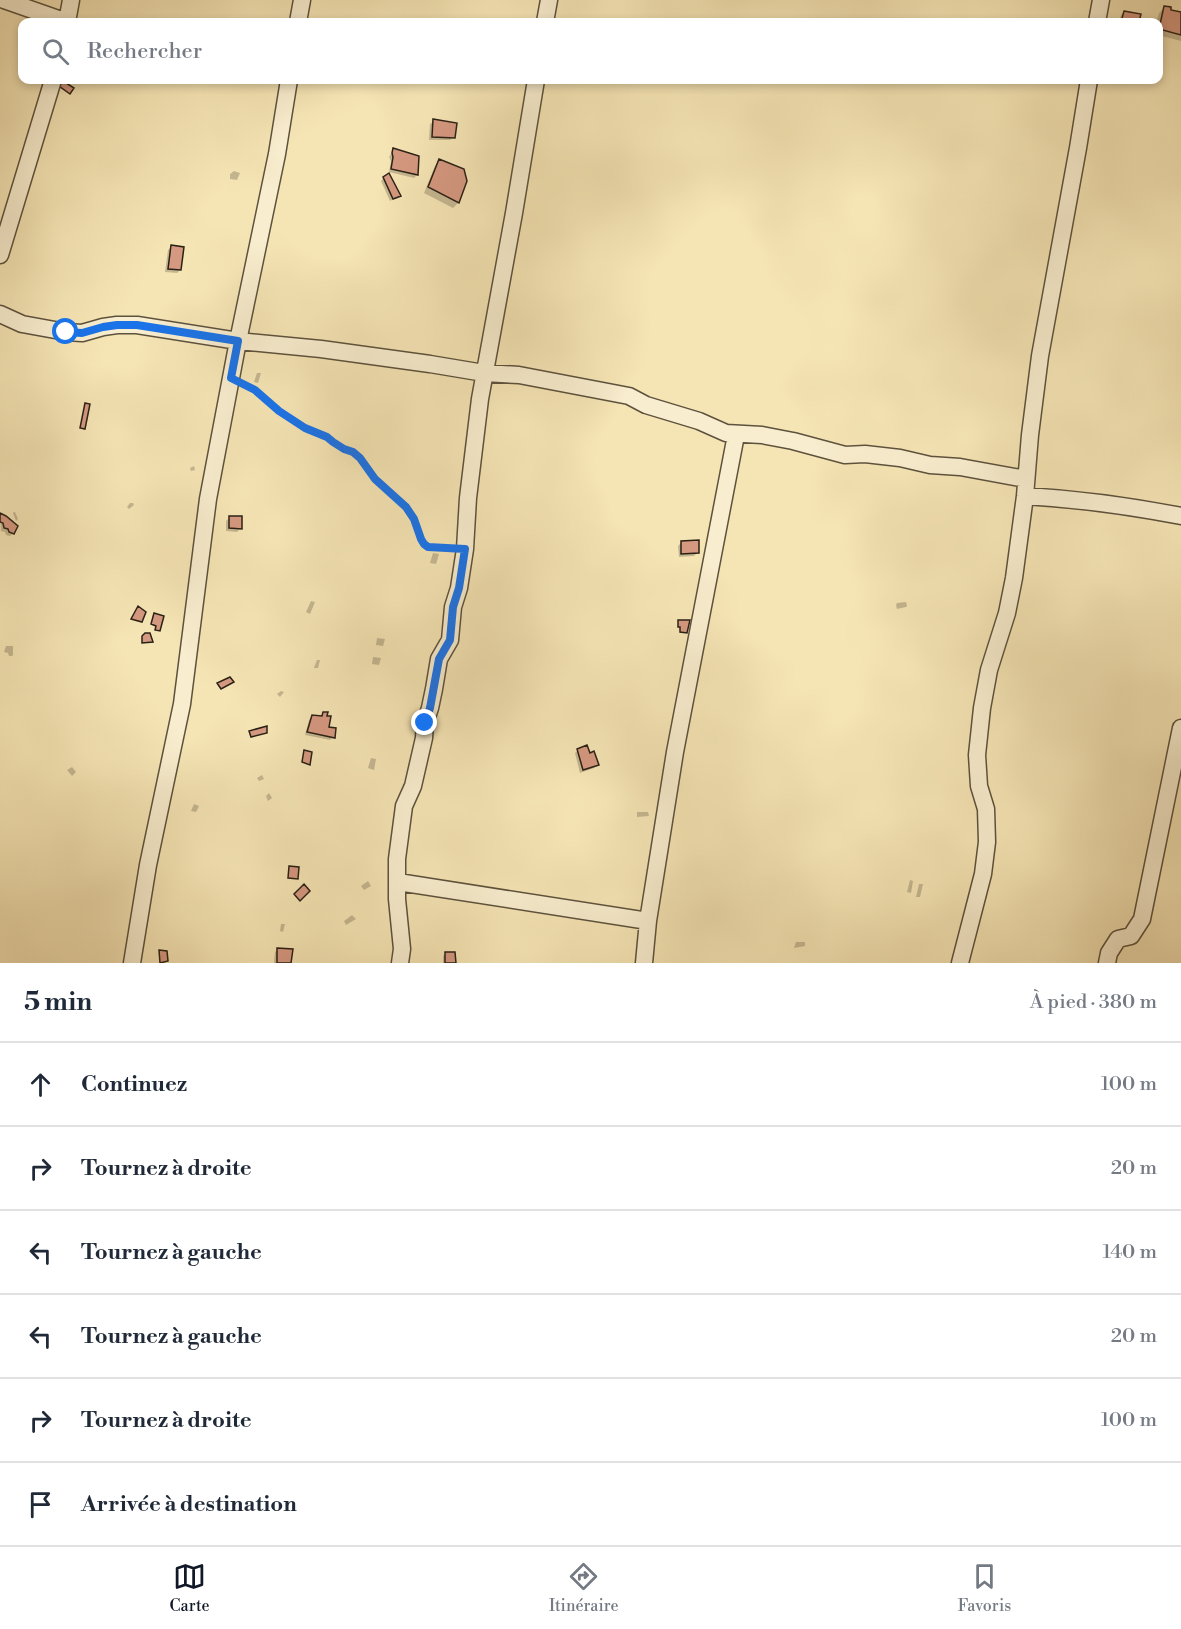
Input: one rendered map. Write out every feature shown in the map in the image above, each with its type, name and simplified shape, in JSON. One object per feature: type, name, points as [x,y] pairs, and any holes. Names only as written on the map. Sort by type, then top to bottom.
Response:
[{"type":"street","points":[[4,0],[56,18]]},
{"type":"street","points":[[68,18],[71,0]]},
{"type":"street","points":[[299,18],[302,0]]},
{"type":"street","points":[[546,18],[549,0]]},
{"type":"street","points":[[1098,18],[1101,0]]},
{"type":"street","points":[[0,255],[52,84]]},
{"type":"street","points":[[132,963],[148,866],[182,704],[208,499],[288,84]]},
{"type":"street","points":[[400,963],[402,949],[397,899],[397,859],[404,806],[413,786],[439,659],[450,640],[453,607],[459,588],[465,549],[468,498],[484,373],[535,84]]},
{"type":"street","points":[[960,963],[983,874],[987,842],[986,809],[980,786],[978,755],[982,708],[989,670],[1007,613],[1014,578],[1040,356],[1088,84]]},
{"type":"street","points":[[0,314],[22,324],[66,332],[82,333],[103,327],[137,325],[238,341],[321,349],[484,373],[519,375],[629,396],[646,405],[699,421],[726,433],[762,435],[845,455],[865,454],[900,458],[930,465],[960,467],[1026,479]]},
{"type":"street","points":[[644,963],[648,921],[675,752],[736,435]]},
{"type":"street","points":[[1025,496],[1129,506],[1181,516]]},
{"type":"street","points":[[1107,963],[1109,953],[1118,939],[1131,936],[1142,919],[1181,728]]},
{"type":"street","points":[[398,882],[648,921]]},
{"type":"path","points":[[231,378],[255,390],[279,411],[305,428],[327,437],[360,458],[375,479],[406,507],[414,519],[424,544],[428,547],[465,549]]},
{"type":"building","points":[[1164,6],[1181,12],[1181,35],[1163,30],[1161,18]]},
{"type":"building","points":[[1124,11],[1141,14],[1140,18],[1122,18]]},
{"type":"building","points":[[68,84],[74,88],[70,94],[59,86]]},
{"type":"building","points":[[433,119],[457,123],[455,138],[432,137]]},
{"type":"building","points":[[393,148],[419,156],[418,175],[391,169]]},
{"type":"building","points":[[439,159],[464,169],[467,181],[459,203],[428,187]]},
{"type":"building","points":[[389,173],[401,196],[393,199],[383,177]]},
{"type":"building","points":[[171,245],[184,247],[181,270],[168,269]]},
{"type":"building","points":[[85,403],[90,404],[85,429],[80,428]]},
{"type":"building","points":[[0,513],[18,526],[14,534],[4,528],[3,523],[0,522]]},
{"type":"building","points":[[229,516],[242,516],[242,529],[229,528]]},
{"type":"building","points":[[699,540],[699,553],[681,554],[681,541]]},
{"type":"building","points":[[138,606],[146,612],[142,622],[131,619]]},
{"type":"building","points":[[154,613],[164,616],[160,631],[155,630],[156,626],[151,624]]},
{"type":"building","points":[[678,620],[690,620],[687,633],[680,632]]},
{"type":"building","points":[[150,633],[153,642],[142,643],[142,636]]},
{"type":"building","points":[[230,677],[234,682],[221,689],[217,683]]},
{"type":"building","points":[[323,712],[328,712],[327,716],[331,716],[329,727],[336,728],[335,738],[307,732],[312,715],[322,716]]},
{"type":"building","points":[[267,726],[267,733],[251,737],[249,731]]},
{"type":"building","points":[[587,745],[590,753],[594,751],[599,765],[583,770],[577,749]]},
{"type":"building","points":[[304,750],[312,752],[310,765],[302,762]]},
{"type":"building","points":[[289,866],[299,867],[298,879],[288,878]]},
{"type":"building","points":[[304,884],[310,891],[300,901],[294,894]]},
{"type":"building","points":[[277,948],[293,949],[291,963],[277,963]]},
{"type":"building","points":[[159,950],[167,951],[168,961],[160,963]]},
{"type":"building","points":[[445,952],[455,952],[456,963],[445,963]]},
{"type":"route","points":[[66,332],[82,333],[103,327],[137,325],[238,341],[231,378],[255,390],[279,411],[305,428],[327,437],[360,458],[375,479],[406,507],[414,519],[421,539],[428,547],[465,549],[459,588],[453,607],[450,640],[439,659],[425,723]]}]
